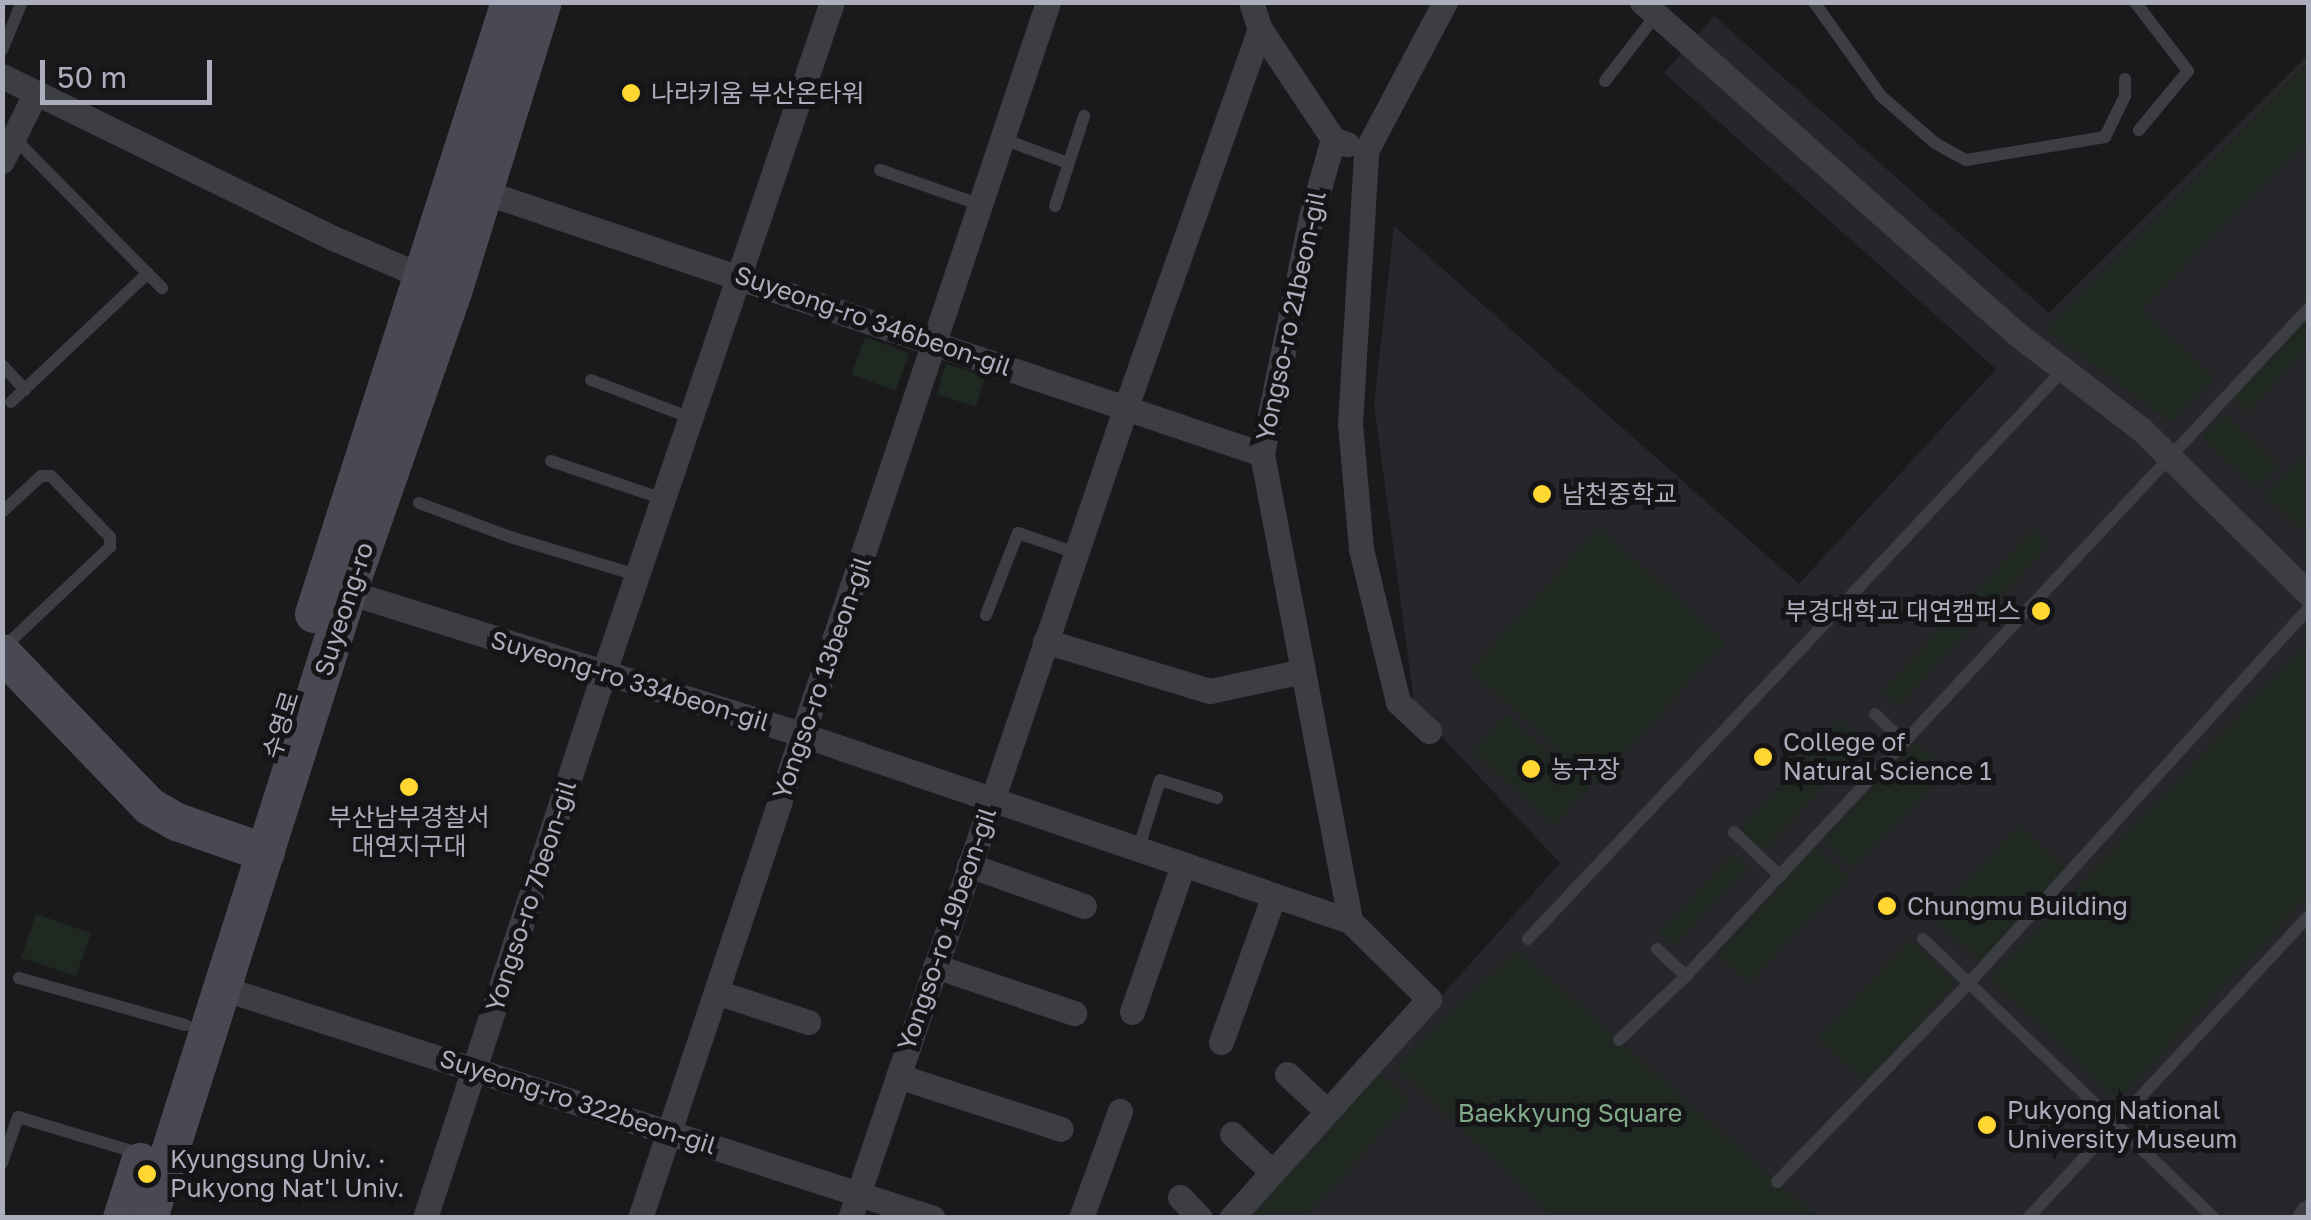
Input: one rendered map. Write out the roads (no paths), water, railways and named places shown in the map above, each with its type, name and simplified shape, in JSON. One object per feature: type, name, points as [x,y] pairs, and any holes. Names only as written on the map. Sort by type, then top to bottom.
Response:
[{"type":"main road","name":"수영로","points":[[122,1218],[186,1025],[255,849],[318,600],[440,284],[510,2]]},
{"type":"main road","name":"Suyeong-ro","points":[[149,1218],[222,988],[255,849],[348,592],[440,284],[484,192],[543,2]]},
{"type":"main road","points":[[2,651],[149,806],[177,822],[255,849]]},
{"type":"street","name":"Yongso-ro 7beon-gil","points":[[425,1218],[604,672],[832,2]]},
{"type":"street","name":"Yongso-ro 13beon-gil","points":[[640,1218],[1048,2]]},
{"type":"street","points":[[1429,731],[1398,702],[1361,549],[1350,424],[1366,151],[1445,2]]},
{"type":"street","points":[[1649,9],[2017,334],[2141,428],[2308,593]]},
{"type":"street","points":[[1248,11],[1334,139],[1366,151]]},
{"type":"street","name":"Yongso-ro 19beon-gil","points":[[854,1205],[1126,407],[1248,11]]},
{"type":"street","points":[[2,76],[351,247],[440,284]]},
{"type":"street","points":[[2,162],[36,94]]},
{"type":"street","name":"Yongso-ro 21beon-gil","points":[[1334,139],[1310,217],[1262,454],[1350,921]]},
{"type":"street","name":"Suyeong-ro 346beon-gil","points":[[484,192],[1262,454]]},
{"type":"street","name":"Suyeong-ro 334beon-gil","points":[[348,592],[803,735],[1350,921],[1429,998],[1327,1111]]},
{"type":"street","points":[[1046,641],[1210,692],[1303,671]]},
{"type":"street","points":[[969,865],[1084,906]]},
{"type":"street","points":[[1132,1012],[1183,865]]},
{"type":"street","points":[[1221,1042],[1274,896]]},
{"type":"street","points":[[935,966],[1074,1013]]},
{"type":"street","name":"Suyeong-ro 322beon-gil","points":[[222,988],[669,1130],[854,1205],[932,1218]]},
{"type":"street","points":[[716,992],[808,1022]]},
{"type":"street","points":[[1231,1218],[1327,1111],[1287,1074]]},
{"type":"street","points":[[898,1076],[1061,1129]]},
{"type":"street","points":[[1081,1218],[1120,1111]]},
{"type":"street","points":[[1232,1134],[1272,1172]]},
{"type":"street","points":[[1180,1197],[1200,1218]]},
{"type":"lane","points":[[2,50],[22,2]]},
{"type":"lane","points":[[1814,2],[1881,96],[1935,143],[1966,160],[2105,137],[2126,96],[2125,79]]},
{"type":"lane","points":[[2135,2],[2188,72],[2139,130]]},
{"type":"lane","points":[[1605,80],[1649,9]]},
{"type":"lane","points":[[1054,206],[1084,116]]},
{"type":"lane","points":[[14,138],[162,288]]},
{"type":"lane","points":[[1003,138],[1068,163]]},
{"type":"lane","points":[[880,170],[981,205]]},
{"type":"lane","points":[[11,402],[148,273]]},
{"type":"lane","points":[[1619,1040],[1686,976],[2308,309]]},
{"type":"lane","points":[[2,365],[25,390]]},
{"type":"lane","points":[[1528,939],[2064,369]]},
{"type":"lane","points":[[591,380],[691,418]]},
{"type":"lane","points":[[551,462],[663,499]]},
{"type":"lane","points":[[2,512],[41,476],[51,476],[110,538],[110,547],[2,651]]},
{"type":"lane","points":[[418,502],[510,536],[637,575]]},
{"type":"lane","points":[[986,615],[1018,533],[1076,553]]},
{"type":"lane","points":[[1777,1182],[1969,982],[2308,609]]},
{"type":"lane","points":[[1875,714],[1904,742]]},
{"type":"lane","points":[[1138,850],[1160,780],[1217,798]]},
{"type":"lane","points":[[1734,832],[1780,876]]},
{"type":"lane","points":[[2028,1218],[2308,917]]},
{"type":"lane","points":[[1922,939],[2119,1123],[2214,1218]]},
{"type":"lane","points":[[1658,949],[1686,976]]},
{"type":"lane","points":[[19,978],[186,1025]]},
{"type":"lane","points":[[2,1163],[18,1117],[142,1154]]},
{"type":"place","name":"나라키움 부산온타워","points":[[631,93]]},
{"type":"place","name":"남천중학교","points":[[1542,494]]},
{"type":"place","name":"부경대학교 대연캠퍼스","points":[[2041,611]]},
{"type":"place","name":"College of Natural Science 1","points":[[1763,757]]},
{"type":"place","name":"농구장","points":[[1531,769]]},
{"type":"place","name":"부산남부경찰서 대연지구대","points":[[409,787]]},
{"type":"place","name":"Chungmu Building","points":[[1887,906]]},
{"type":"place","name":"Pukyong National University Museum","points":[[1987,1125]]},
{"type":"place","name":"Kyungsung Univ. · Pukyong Nat'l Univ.","points":[[147,1174]]},
{"type":"park label","name":"Baekkyung Square","points":[[1570,1113]]}]
